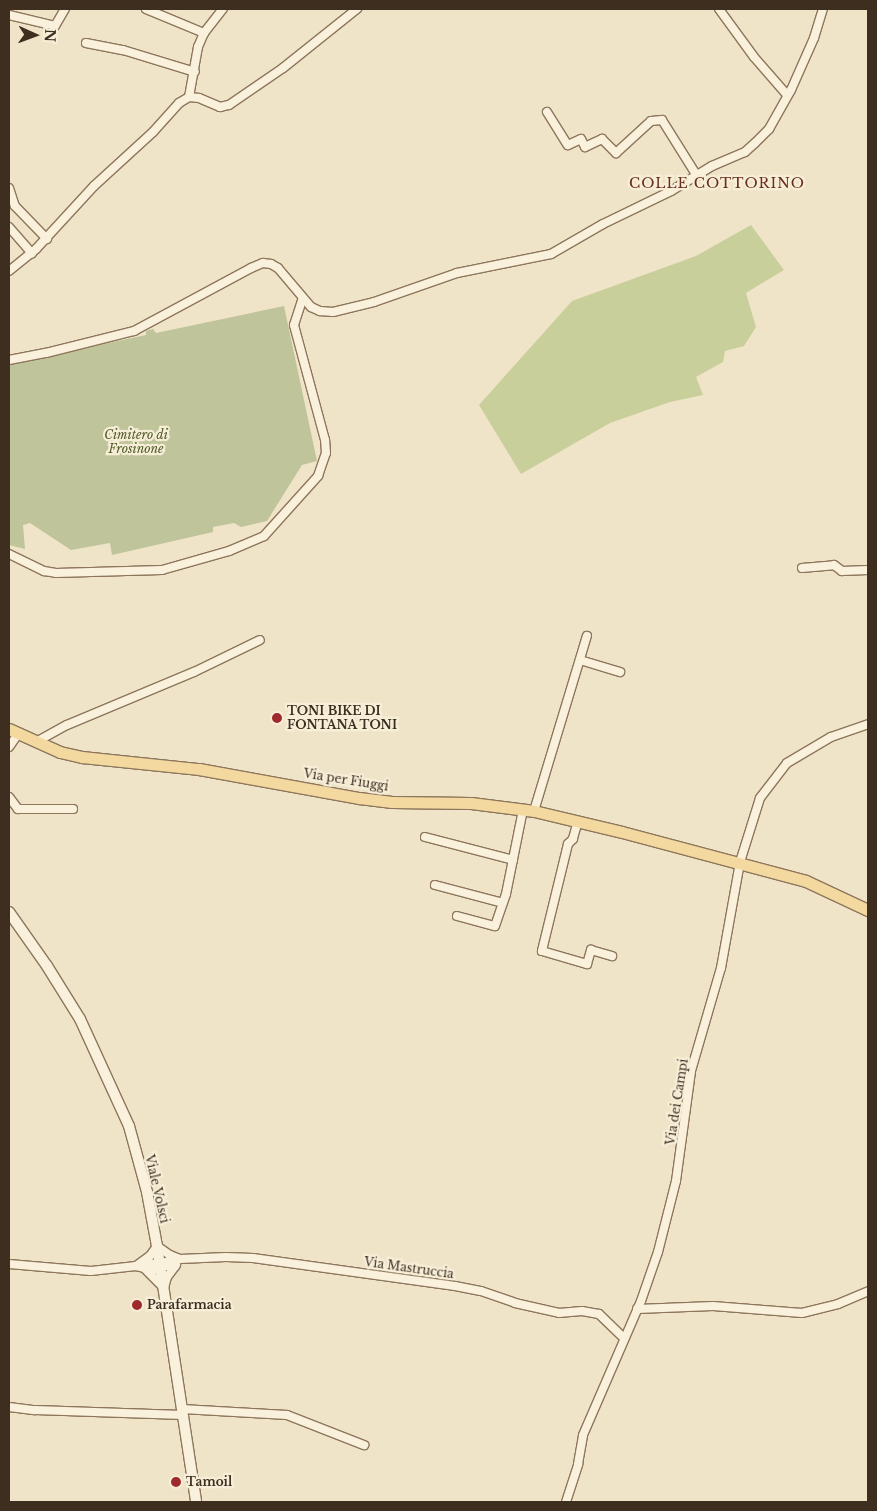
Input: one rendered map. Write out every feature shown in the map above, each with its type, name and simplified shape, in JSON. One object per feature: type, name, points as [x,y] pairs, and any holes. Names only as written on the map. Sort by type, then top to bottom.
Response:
[{"type":"main road","name":"Via per Fiuggi","points":[[13,731],[60,752],[82,757],[199,769],[359,798],[392,802],[471,803],[529,811],[578,821],[740,862],[806,881],[868,910]]},
{"type":"main road","name":"Viale Volsci","points":[[9,912],[47,966],[80,1019],[108,1077],[128,1126],[138,1159],[157,1246],[196,1502]]},
{"type":"street","points":[[9,15],[55,26],[65,9]]},
{"type":"street","points":[[146,9],[204,33]]},
{"type":"street","points":[[190,97],[198,47],[204,33],[223,9]]},
{"type":"street","points":[[9,271],[32,253],[94,186],[153,132],[179,103],[190,97],[199,98],[220,107],[229,105],[284,68],[357,9]]},
{"type":"street","points":[[719,9],[754,57],[787,96]]},
{"type":"street","points":[[299,311],[316,309],[333,312],[346,311],[456,273],[548,256],[697,176],[712,166],[745,152],[769,129],[787,96],[802,66],[823,9]]},
{"type":"street","points":[[86,43],[123,50],[195,72]]},
{"type":"street","points":[[547,112],[568,145],[581,139],[585,147],[602,139],[616,153],[651,121],[662,120],[697,176]]},
{"type":"street","points":[[9,188],[15,206],[47,238]]},
{"type":"street","points":[[9,227],[32,253]]},
{"type":"street","points":[[9,360],[46,353],[134,331],[263,263],[271,264],[278,268],[303,298],[316,309]]},
{"type":"street","points":[[9,554],[44,571],[56,573],[162,570],[229,551],[264,536],[318,476],[326,453],[325,440],[294,325],[303,298]]},
{"type":"street","points":[[802,568],[834,565],[842,571],[868,570]]},
{"type":"street","points":[[457,916],[496,926],[513,860],[587,636]]},
{"type":"street","points":[[36,742],[67,726],[194,672],[260,640]]},
{"type":"street","points":[[580,660],[620,672]]},
{"type":"street","name":"Via dei Campi","points":[[566,1502],[578,1464],[583,1435],[638,1309],[658,1252],[676,1181],[691,1072],[721,968],[740,862],[760,798],[787,763],[831,737],[868,724]]},
{"type":"street","points":[[9,747],[13,731]]},
{"type":"street","points":[[9,797],[18,809],[74,809]]},
{"type":"street","points":[[578,821],[573,839],[568,844],[542,950],[587,964],[592,950],[612,956]]},
{"type":"street","points":[[425,838],[513,860]]},
{"type":"street","points":[[435,885],[503,903]]},
{"type":"street","points":[[141,1266],[157,1246],[176,1262]]},
{"type":"street","name":"Via Mastruccia","points":[[176,1262],[226,1257],[253,1258],[455,1286],[482,1291],[515,1303],[559,1313],[582,1311],[599,1314],[624,1338]]},
{"type":"street","points":[[9,1264],[81,1272],[141,1266],[154,1270],[160,1265],[176,1262]]},
{"type":"street","points":[[164,1289],[167,1277],[176,1262]]},
{"type":"street","points":[[141,1266],[164,1289]]},
{"type":"street","points":[[638,1309],[713,1306],[802,1313],[838,1304],[868,1291]]},
{"type":"street","points":[[9,1407],[35,1410],[287,1415],[364,1445]]},
{"type":"green space","points":[[751,225],[784,270],[746,293],[756,327],[744,346],[725,351],[723,362],[696,377],[703,395],[670,402],[610,423],[521,474],[479,405],[572,301],[696,256]]},
{"type":"green space","name":"Cimitero di Frosinone","points":[[284,306],[317,461],[302,465],[267,521],[241,527],[234,523],[213,527],[213,532],[112,555],[110,543],[71,550],[30,523],[23,525],[25,549],[9,545],[9,364],[146,335],[146,331],[153,329],[156,333]]},
{"type":"place","name":"TONI BIKE DI FONTANA TONI","points":[[277,718]]},
{"type":"place","name":"Parafarmacia","points":[[137,1305]]},
{"type":"place","name":"Tamoil","points":[[176,1482]]},
{"type":"district","name":"COLLE COTTORINO","points":[[717,183]]}]
